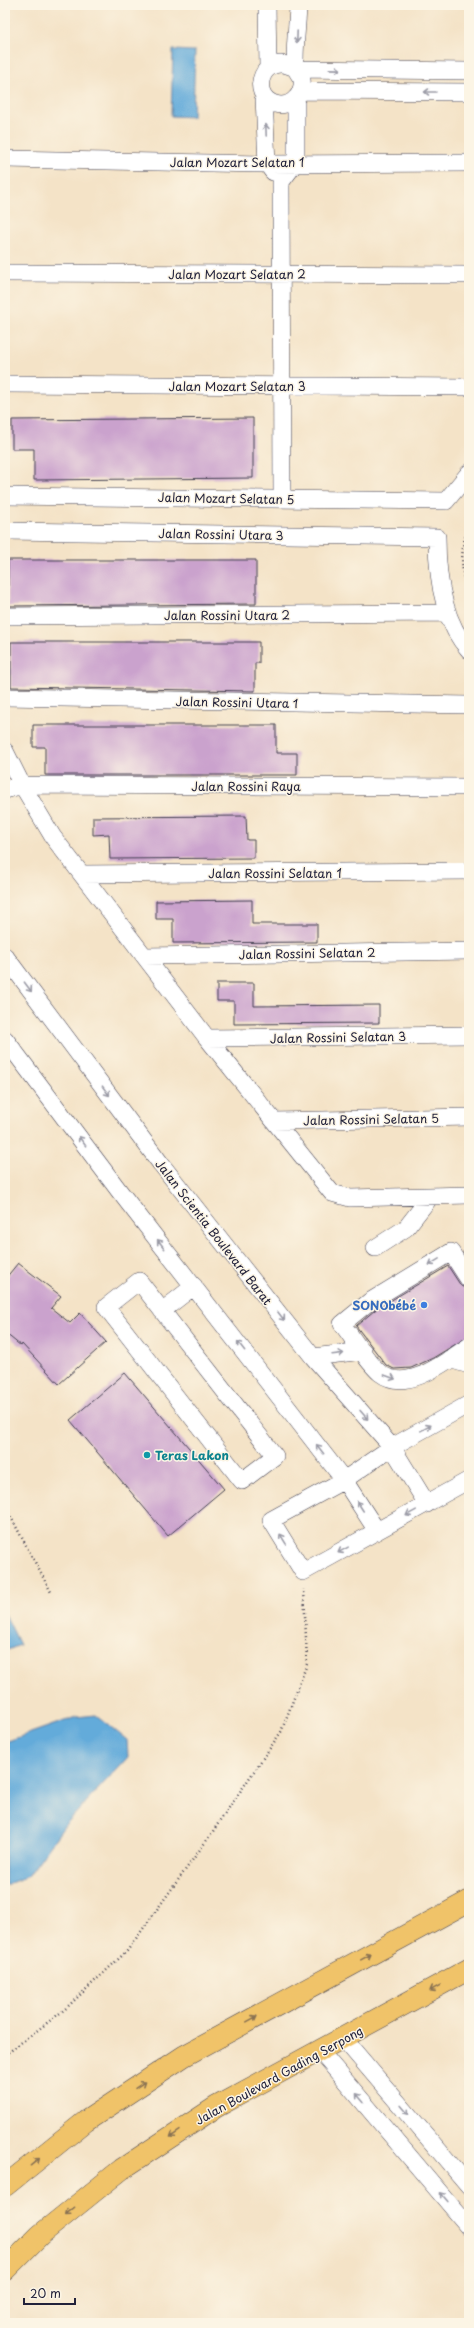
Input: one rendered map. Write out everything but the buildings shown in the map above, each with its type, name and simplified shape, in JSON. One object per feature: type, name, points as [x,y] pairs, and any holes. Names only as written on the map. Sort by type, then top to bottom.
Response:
[{"type":"main road","points":[[5,2186],[86,2121],[184,2056],[469,1901]]},
{"type":"main road","name":"Jalan Boulevard Gading Serpong","points":[[5,2270],[40,2235],[122,2169],[216,2107],[469,1969]]},
{"type":"street","points":[[267,5],[268,67]]},
{"type":"street","points":[[296,69],[298,5]]},
{"type":"street","points":[[281,182],[267,164],[264,97],[260,87],[262,76],[268,67],[278,63],[288,64],[296,69],[302,80],[298,95],[296,162],[281,182],[282,499]]},
{"type":"street","points":[[296,69],[469,71]]},
{"type":"street","points":[[264,97],[271,102],[280,105],[288,104],[298,95],[469,92]]},
{"type":"street","name":"Jalan Mozart Selatan 1","points":[[5,159],[267,164],[296,162],[469,163]]},
{"type":"street","name":"Jalan Mozart Selatan 2","points":[[5,273],[469,275]]},
{"type":"street","name":"Jalan Mozart Selatan 3","points":[[5,384],[469,387]]},
{"type":"street","name":"Jalan Mozart Selatan 5","points":[[5,496],[446,501],[469,473]]},
{"type":"street","name":"Jalan Rossini Utara 3","points":[[5,531],[437,537],[440,584],[448,613]]},
{"type":"street","points":[[448,613],[469,650]]},
{"type":"street","name":"Jalan Rossini Utara 2","points":[[5,616],[448,613]]},
{"type":"street","name":"Jalan Rossini Utara 1","points":[[5,697],[469,705]]},
{"type":"street","points":[[5,751],[22,785],[53,837],[207,1038],[332,1193],[350,1198],[469,1195]]},
{"type":"street","name":"Jalan Rossini Raya","points":[[5,790],[22,785],[469,787]]},
{"type":"street","name":"Jalan Rossini Selatan 1","points":[[82,874],[469,871]]},
{"type":"street","name":"Jalan Rossini Selatan 2","points":[[144,956],[469,951]]},
{"type":"street","name":"Jalan Scientia Boulevard Barat","points":[[5,956],[161,1164],[313,1357],[392,1447],[427,1504]]},
{"type":"street","name":"Jalan Rossini Selatan 3","points":[[207,1038],[469,1035]]},
{"type":"street","points":[[5,1038],[344,1480],[377,1532]]},
{"type":"street","name":"Jalan Rossini Selatan 5","points":[[274,1122],[469,1117]]},
{"type":"street","points":[[375,1248],[406,1228],[431,1196]]},
{"type":"street","points":[[469,1280],[451,1252],[369,1302],[342,1324],[380,1373],[392,1379],[405,1380],[424,1374],[469,1346]]},
{"type":"street","points":[[139,1281],[162,1311],[276,1456],[242,1481],[106,1307],[139,1281]]},
{"type":"street","points":[[162,1311],[194,1286]]},
{"type":"street","points":[[313,1357],[363,1351]]},
{"type":"street","points":[[449,1359],[469,1355]]},
{"type":"street","points":[[449,1359],[469,1365]]},
{"type":"street","points":[[469,1404],[392,1447],[344,1480],[271,1520],[303,1572],[469,1480]]},
{"type":"street","points":[[343,2038],[469,2186]]},
{"type":"street","points":[[320,2051],[469,2227]]},
{"type":"path","points":[[469,525],[463,540],[461,558],[464,582],[469,599]]},
{"type":"path","points":[[5,1506],[52,1594]]},
{"type":"path","points":[[5,2055],[64,2010],[127,1951],[209,1837],[281,1732],[307,1664],[303,1572]]},
{"type":"water","points":[[173,50],[195,51],[193,117],[171,116]]},
{"type":"water","points":[[5,1614],[20,1645],[5,1651]]},
{"type":"water","points":[[96,1715],[127,1740],[128,1757],[65,1825],[28,1876],[5,1885],[5,1742],[76,1717]]},
{"type":"waterway","points":[[469,2065],[467,2075],[469,2162]]},
{"type":"place","name":"SONObébé","points":[[424,1305]]},
{"type":"place","name":"Teras Lakon","points":[[147,1455]]}]
